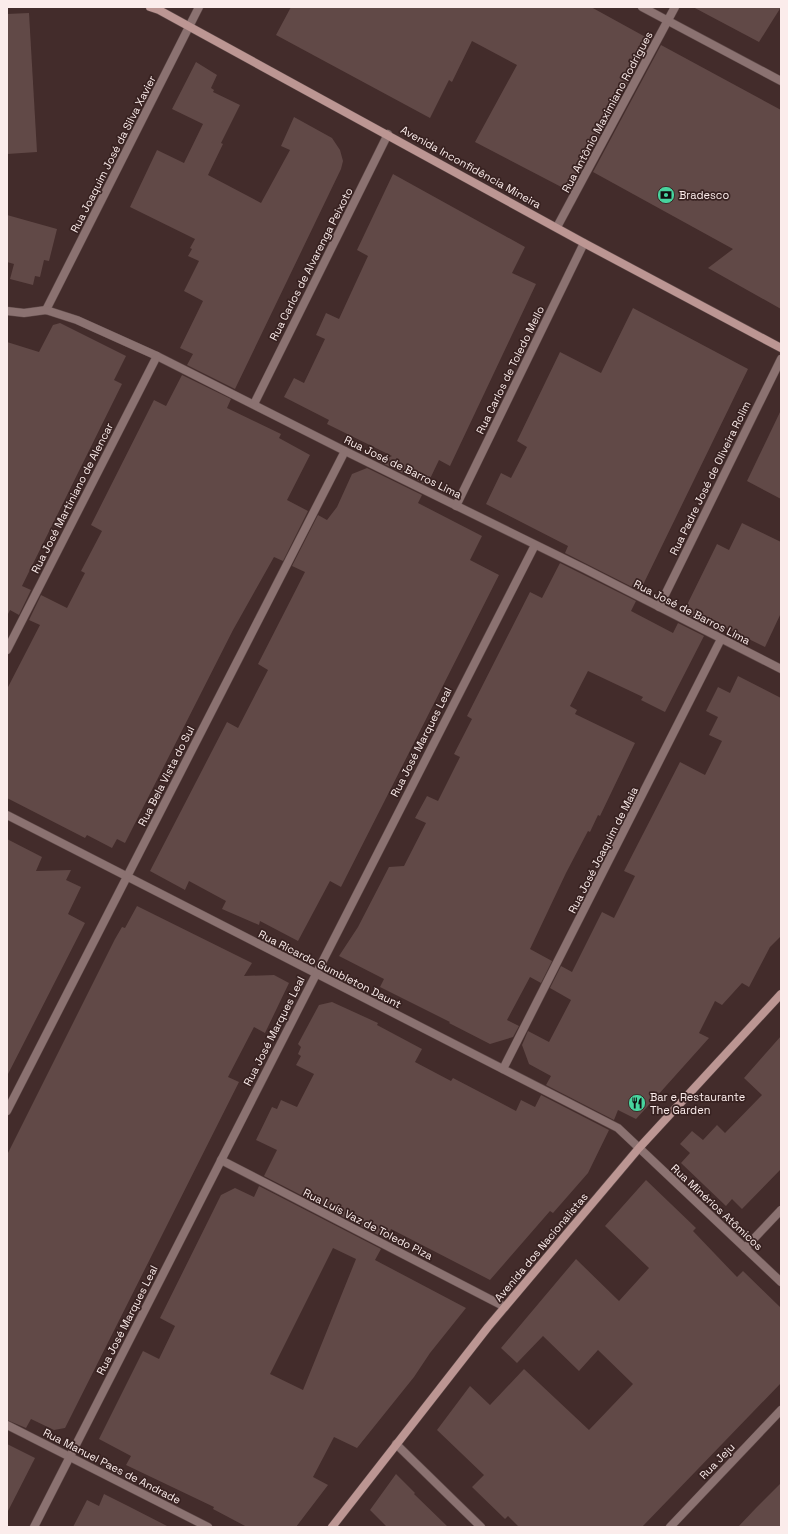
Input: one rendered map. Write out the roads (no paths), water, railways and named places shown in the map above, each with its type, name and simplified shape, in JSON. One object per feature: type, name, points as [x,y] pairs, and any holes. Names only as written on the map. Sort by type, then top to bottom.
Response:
[{"type":"street","name":"Avenida Inconfidência Mineira","points":[[150,7],[160,10],[781,348]]},
{"type":"street","name":"Rua Joaquim José da Silva Xavier","points":[[46,310],[124,157],[188,26],[199,7]]},
{"type":"street","points":[[642,7],[781,81]]},
{"type":"street","name":"Rua Antônio Maximiano Rodrigues","points":[[557,227],[675,7]]},
{"type":"street","name":"Rua Carlos de Alvarenga Peixoto","points":[[254,404],[388,134]]},
{"type":"street","name":"Rua Carlos de Toledo Mello","points":[[456,506],[584,242]]},
{"type":"street","name":"Rua José de Barros Lima","points":[[7,311],[24,313],[46,310],[77,320],[157,356],[781,669]]},
{"type":"street","name":"Rua José Martiniano de Alencar","points":[[7,650],[157,356]]},
{"type":"street","name":"Rua Padre José de Oliveira Rolim","points":[[658,607],[781,358]]},
{"type":"street","name":"Rua Bela Vista do Sul","points":[[7,1111],[345,451]]},
{"type":"street","name":"Rua José Marques Leal","points":[[34,1527],[315,973],[535,545]]},
{"type":"street","name":"Rua José Joaquim de Maia","points":[[503,1069],[721,639]]},
{"type":"street","name":"Rua Ricardo Gumbleton Daunt","points":[[7,815],[618,1128],[639,1148]]},
{"type":"street","name":"Avenida dos Nacionalistas","points":[[332,1527],[505,1307],[639,1148],[781,994]]},
{"type":"street","name":"Rua Minérios Atômicos","points":[[639,1148],[781,1282]]},
{"type":"street","name":"Rua Luís Vaz de Toledo Piza","points":[[221,1160],[505,1307]]},
{"type":"street","points":[[745,1248],[781,1210]]},
{"type":"street","name":"Rua Jeju","points":[[670,1527],[781,1410]]},
{"type":"street","name":"Rua Manuel Paes de Andrade","points":[[7,1425],[208,1527]]},
{"type":"street","points":[[396,1444],[481,1527]]},
{"type":"place","name":"Bradesco","points":[[666,195]]},
{"type":"place","name":"Bar e Restaurante The Garden","points":[[637,1103]]}]
